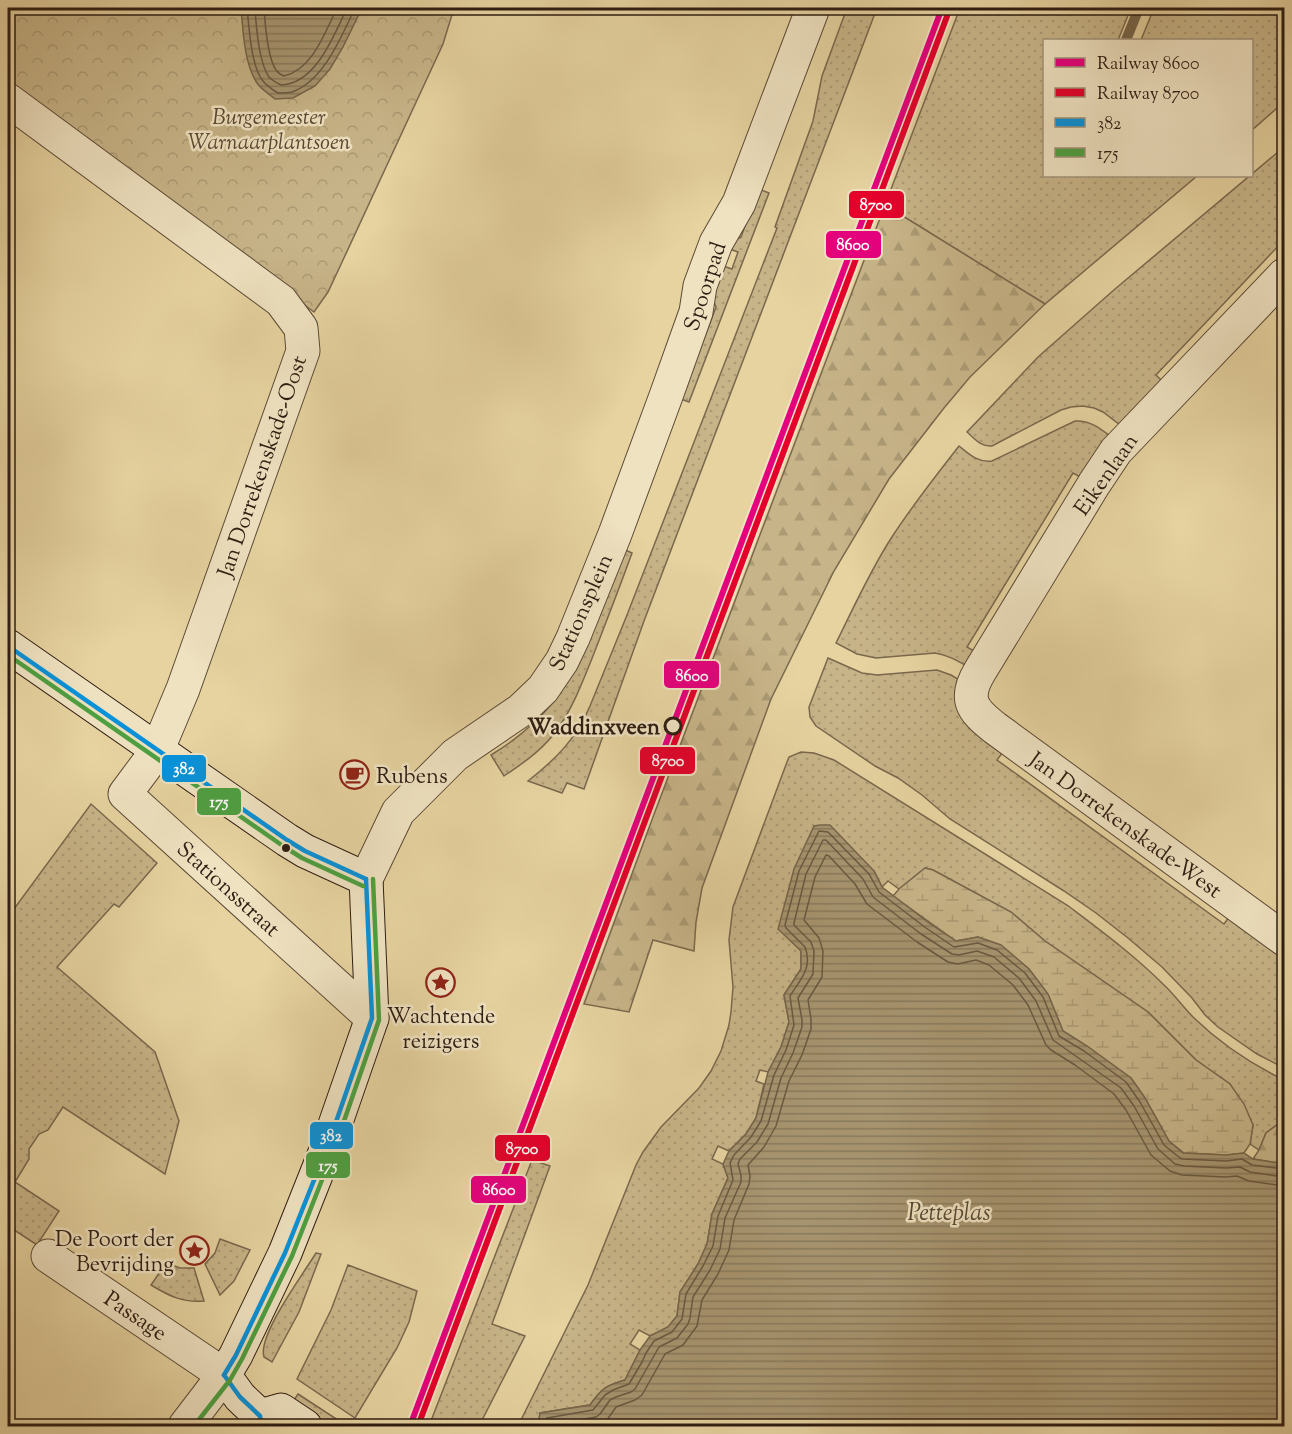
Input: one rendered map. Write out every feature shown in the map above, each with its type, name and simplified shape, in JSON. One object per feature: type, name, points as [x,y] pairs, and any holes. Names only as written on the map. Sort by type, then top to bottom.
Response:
[{"type":"street","name":"Spoorpad","points":[[615,534],[696,312],[700,286],[716,243],[739,203],[813,8]]},
{"type":"street","name":"Jan Dorrekenskade-Oost","points":[[8,100],[281,301],[301,328],[303,351],[183,689],[157,751]]},
{"type":"street","name":"Eikenlaan","points":[[972,705],[971,693],[975,679],[1116,451],[1284,275]]},
{"type":"street","name":"Stationsplein","points":[[185,1426],[224,1375],[236,1355],[285,1253],[328,1145],[372,1018],[366,879],[399,812],[455,755],[521,710],[543,689],[566,653],[615,534]]},
{"type":"street","points":[[8,646],[287,840],[305,851],[366,879]]},
{"type":"street","name":"Jan Dorrekenskade-West","points":[[972,705],[982,718],[995,728],[1281,930]]},
{"type":"street","name":"Stationsstraat","points":[[157,751],[125,795],[372,1018]]},
{"type":"street","name":"Passage","points":[[48,1256],[224,1375],[261,1421]]},
{"type":"street","points":[[261,1421],[281,1410],[305,1426]]},
{"type":"green space","name":"Burgemeester Warnaarplantsoen","points":[[8,8],[454,8],[443,44],[328,292],[314,312],[229,249],[8,100]]},
{"type":"green space","points":[[847,8],[877,8],[644,621],[584,789],[567,783],[562,793],[528,781],[564,748],[578,729],[590,706],[777,228],[775,227],[813,121],[822,76]]},
{"type":"green space","points":[[960,8],[1131,8],[1118,39],[1043,39],[1043,177],[1196,177],[1045,304],[885,205]]},
{"type":"green space","points":[[1154,8],[1284,8],[1284,102],[1253,129],[1253,39],[1141,39]]},
{"type":"green space","points":[[1284,147],[1284,240],[1156,375],[1165,384],[1124,428],[1103,412],[1083,406],[1061,410],[992,446],[981,444],[967,432],[1038,357],[1248,177],[1253,177],[1253,173]]},
{"type":"green space","points":[[759,189],[769,193],[689,402],[681,399],[716,307],[708,288],[717,264],[732,269],[738,252],[724,247],[741,237]]},
{"type":"green space","points":[[885,205],[1045,304],[970,377],[944,408],[889,479],[834,571],[771,699],[702,888],[694,951],[653,940],[629,1012],[584,1004],[653,817]]},
{"type":"green space","points":[[1075,421],[1091,424],[1114,439],[1084,479],[1073,473],[967,647],[979,654],[970,668],[949,657],[935,653],[876,658],[857,654],[836,643],[868,578],[890,540],[959,446],[978,459],[992,461]]},
{"type":"green space","points":[[623,549],[632,553],[591,661],[569,711],[541,748],[504,776],[491,755],[526,730],[555,700]]},
{"type":"green space","points":[[828,658],[862,673],[877,675],[937,670],[963,682],[1005,749],[997,760],[1224,924],[1232,913],[1284,951],[1284,1068],[1257,1054],[1218,1027],[1162,967],[1096,913],[950,819],[898,778],[875,766],[816,726],[810,717],[809,707]]},
{"type":"green space","points":[[801,752],[814,753],[834,760],[1067,905],[1104,933],[1152,973],[1194,1018],[1226,1045],[1284,1080],[1284,1126],[1278,1124],[1266,1133],[1259,1150],[1250,1144],[1253,1125],[1230,1084],[1196,1060],[1148,1012],[1045,941],[1011,912],[933,870],[925,868],[899,889],[888,881],[882,887],[874,871],[792,940],[801,951],[801,969],[784,995],[789,1022],[781,1047],[768,1072],[760,1070],[756,1081],[764,1084],[756,1118],[746,1134],[729,1151],[718,1146],[712,1159],[723,1164],[728,1178],[712,1214],[707,1244],[698,1264],[680,1292],[677,1316],[668,1327],[650,1336],[639,1330],[630,1344],[640,1350],[625,1380],[605,1388],[590,1405],[540,1413],[538,1426],[518,1426],[588,1285],[643,1152],[661,1127],[699,1088],[721,1051],[731,1012],[733,987],[729,940],[733,907],[789,757]]},
{"type":"green space","points":[[91,804],[157,863],[119,907],[114,904],[57,967],[155,1052],[179,1121],[165,1174],[63,1107],[48,1130],[39,1134],[29,1149],[29,1159],[15,1182],[59,1211],[37,1245],[8,1226],[8,905],[14,909]]},
{"type":"green space","points":[[925,868],[933,870],[1011,912],[1045,941],[1148,1012],[1196,1060],[1230,1084],[1244,1104],[1253,1125],[1250,1144],[1244,1153],[1226,1155],[1184,1153],[1169,1141],[1131,1078],[1063,1031],[1048,994],[1029,969],[1000,945],[978,937],[956,941],[893,896]]},
{"type":"green space","points":[[1278,1124],[1284,1126],[1284,1164],[1253,1159],[1266,1133]]},
{"type":"green space","points":[[532,1160],[550,1166],[492,1324],[525,1336],[479,1426],[429,1426]]},
{"type":"green space","points":[[220,1239],[250,1250],[234,1281],[220,1295],[205,1264],[215,1253]]},
{"type":"green space","points":[[316,1253],[321,1254],[299,1312],[272,1362],[264,1357],[267,1335]]},
{"type":"green space","points":[[166,1263],[180,1268],[194,1268],[204,1301],[176,1298],[151,1285]]},
{"type":"green space","points":[[348,1265],[417,1291],[409,1322],[397,1348],[355,1418],[297,1379],[331,1310]]},
{"type":"green space","points":[[298,1394],[341,1422],[343,1426],[322,1426],[290,1406]]},
{"type":"water","points":[[241,8],[362,8],[330,69],[315,86],[293,98],[275,99],[259,85],[249,66]]},
{"type":"water","name":"Petteplas","points":[[830,825],[874,871],[882,887],[929,923],[956,941],[978,937],[1001,945],[1029,969],[1048,994],[1063,1031],[1131,1078],[1169,1141],[1183,1153],[1226,1155],[1244,1153],[1253,1159],[1284,1164],[1284,1426],[538,1426],[540,1413],[590,1405],[604,1388],[625,1380],[650,1336],[668,1327],[677,1316],[680,1292],[698,1264],[707,1244],[712,1214],[728,1178],[723,1164],[729,1151],[746,1134],[756,1118],[768,1072],[781,1047],[789,1022],[784,995],[801,969],[801,951],[778,929],[794,869],[814,826]]},
{"type":"waterway","points":[[1126,39],[1139,8]]},
{"type":"rail line","name":"8600","points":[[410,1426],[942,8]]},
{"type":"rail line","name":"8700","points":[[418,1426],[949,11]]},
{"type":"transit line","name":"382","points":[[8,646],[287,840],[305,851],[366,879]]},
{"type":"transit line","name":"175","points":[[8,655],[283,846],[302,858],[363,886]]},
{"type":"transit line","name":"382","points":[[224,1375],[285,1253],[328,1145],[372,1018],[366,879]]},
{"type":"transit line","name":"175","points":[[194,1426],[230,1380],[292,1256],[335,1147],[379,1020],[373,879]]},
{"type":"transit line","name":"382","points":[[224,1375],[240,1397],[260,1416],[262,1426]]},
{"type":"place","name":"Waddinxveen","points":[[673,726]]},
{"type":"place","name":"Rubens","points":[[355,775]]},
{"type":"place","name":"Wachtende reizigers","points":[[441,983]]},
{"type":"place","name":"De Poort der Bevrijding","points":[[195,1251]]}]
